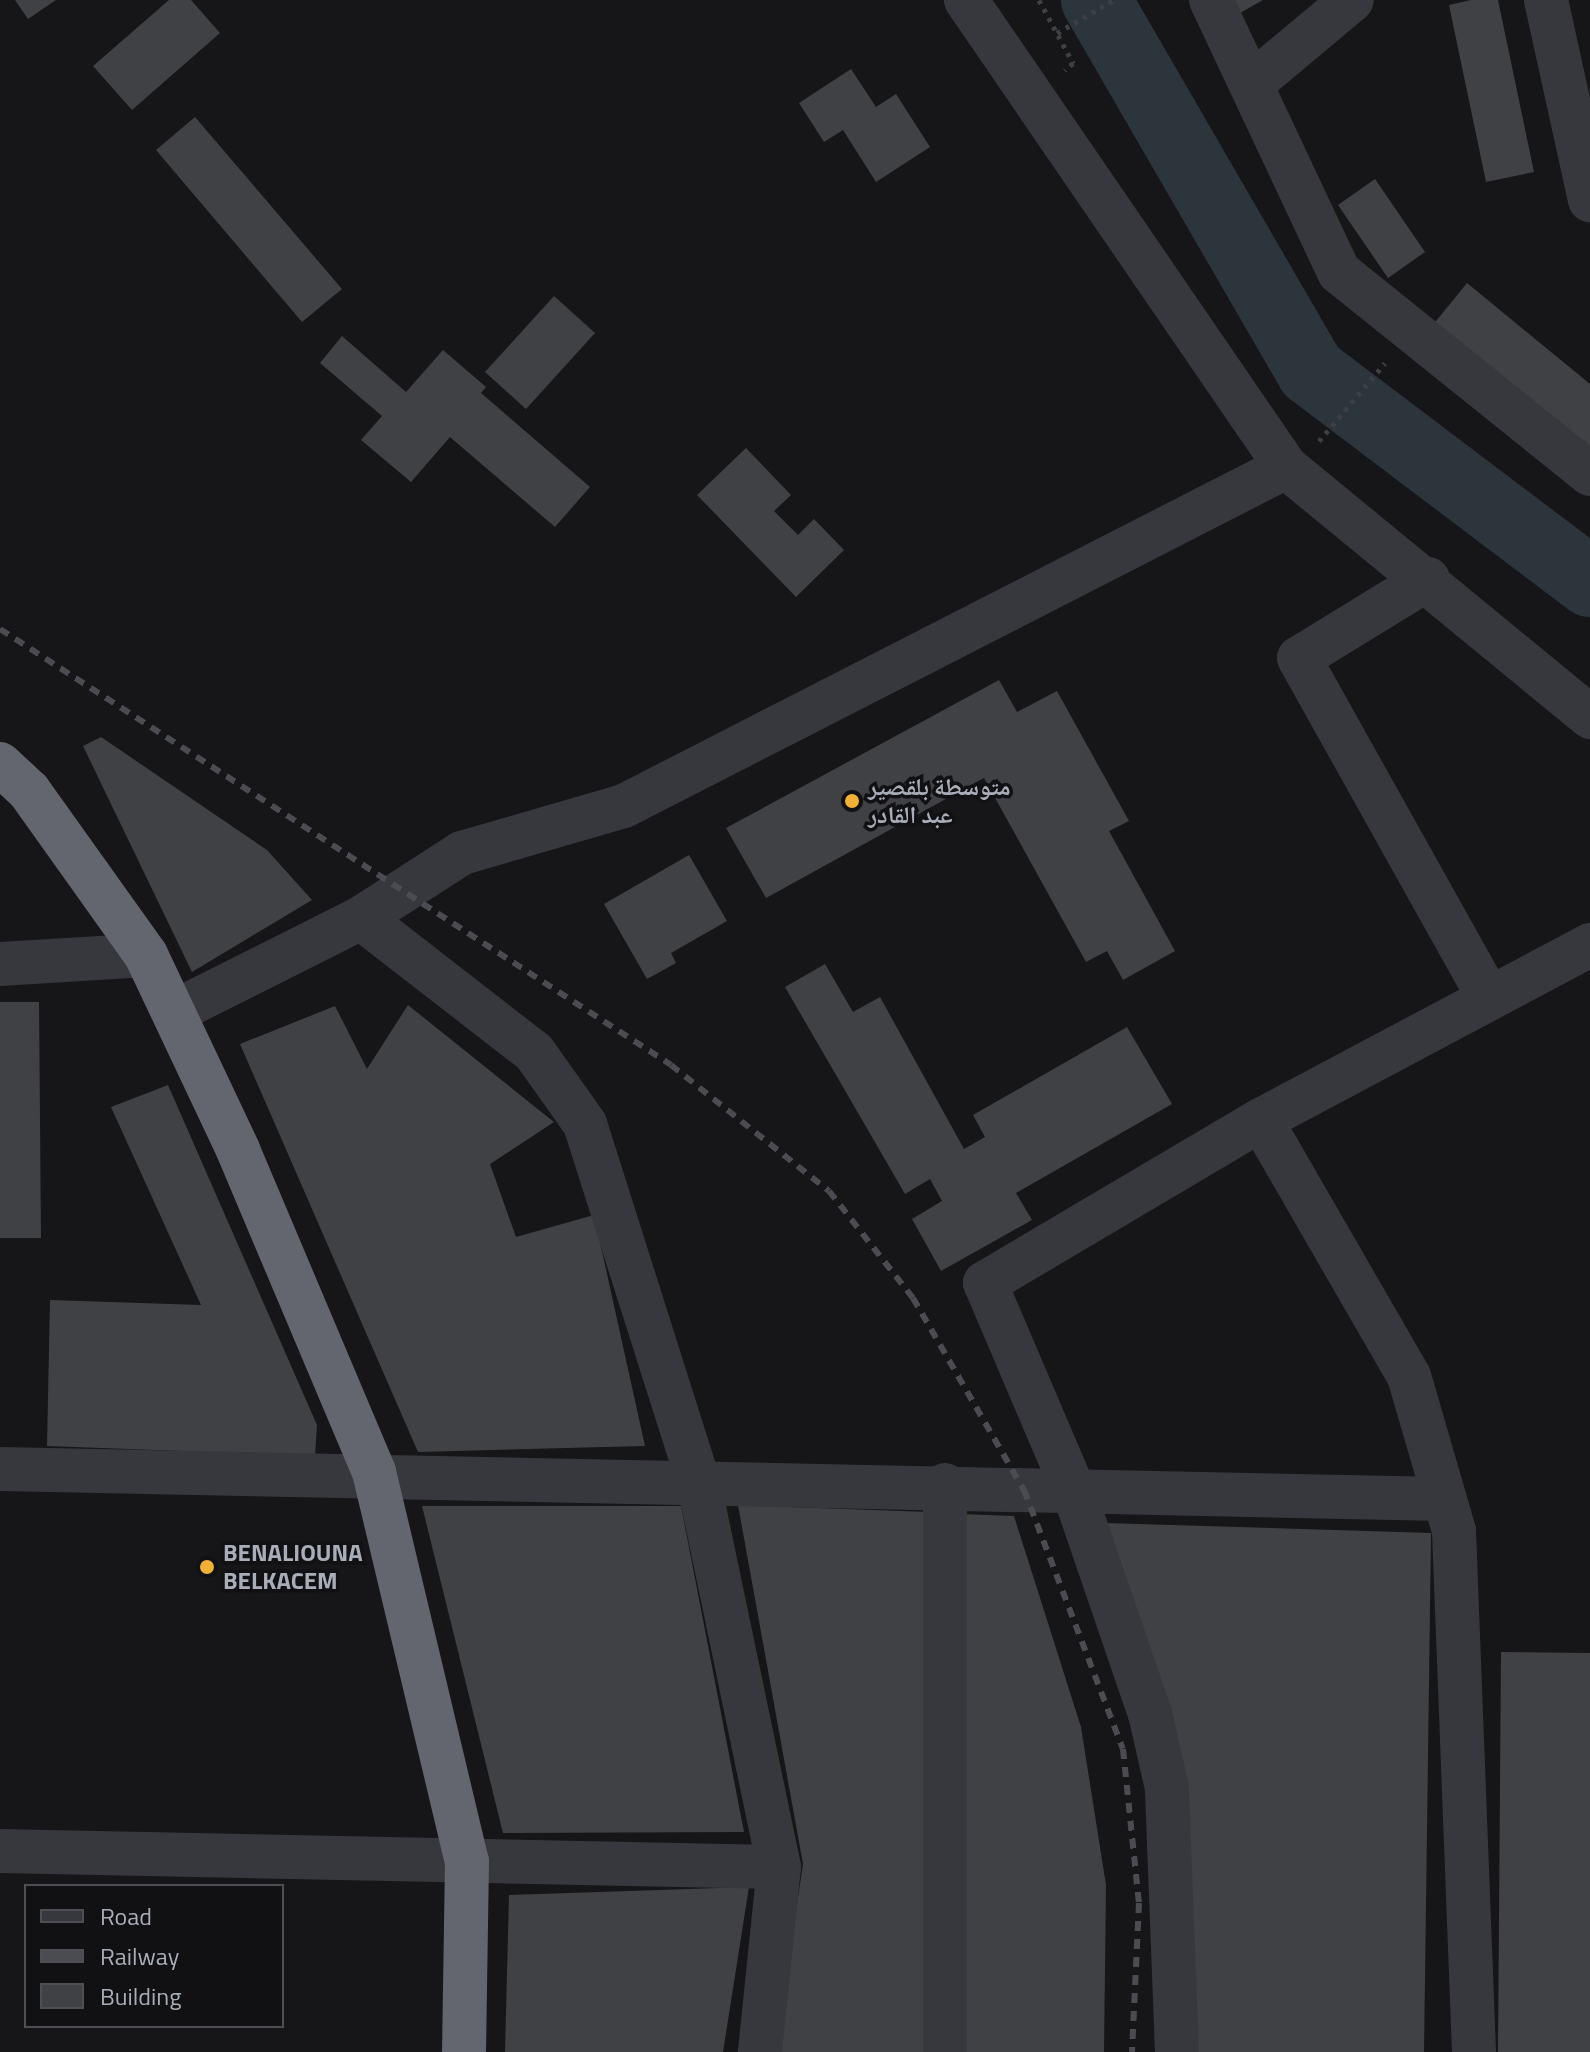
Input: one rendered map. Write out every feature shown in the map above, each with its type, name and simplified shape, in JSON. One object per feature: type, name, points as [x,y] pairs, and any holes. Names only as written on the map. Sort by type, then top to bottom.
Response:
[{"type":"highway","points":[[0,764],[29,791],[146,955],[174,1012],[374,1472],[467,1861],[464,2052]]},
{"type":"street","points":[[966,0],[1302,454],[1428,579],[1590,717]]},
{"type":"street","points":[[1211,0],[1255,81],[1339,272],[1590,474]]},
{"type":"street","points":[[1255,81],[1352,0]]},
{"type":"street","points":[[1546,0],[1590,200]]},
{"type":"street","points":[[174,1012],[361,918],[462,853],[624,806],[1302,454]]},
{"type":"street","points":[[1428,579],[1299,658],[1489,998]]},
{"type":"street","points":[[361,918],[534,1052],[585,1124],[699,1484],[779,1867],[760,2052]]},
{"type":"street","points":[[1177,2052],[1167,1788],[1150,1714],[1073,1489],[985,1283],[1261,1120],[1590,945]]},
{"type":"street","points":[[0,964],[146,955]]},
{"type":"street","points":[[1261,1120],[1409,1376],[1454,1531],[1474,2052]]},
{"type":"street","points":[[0,1469],[374,1472],[699,1484],[945,1485],[1445,1499]]},
{"type":"street","points":[[945,1485],[945,2052]]},
{"type":"street","points":[[0,1851],[779,1867]]},
{"type":"path","points":[[1039,0],[1073,63]]},
{"type":"path","points":[[1057,33],[1114,0]]},
{"type":"path","points":[[1302,454],[1392,355]]},
{"type":"building","points":[[15,0],[56,0],[28,19]]},
{"type":"building","points":[[169,0],[191,0],[220,33],[132,110],[93,66]]},
{"type":"building","points":[[1224,0],[1263,0],[1233,17]]},
{"type":"building","points":[[1471,0],[1498,0],[1534,172],[1486,182],[1449,5]]},
{"type":"building","points":[[851,69],[876,107],[896,94],[930,147],[876,182],[843,130],[824,142],[799,103]]},
{"type":"building","points":[[195,117],[342,289],[302,322],[156,150]]},
{"type":"building","points":[[1375,179],[1425,252],[1388,278],[1338,205]]},
{"type":"building","points":[[1467,283],[1590,384],[1590,455],[1432,326]]},
{"type":"building","points":[[554,296],[595,333],[526,409],[485,372]]},
{"type":"building","points":[[342,336],[406,392],[443,350],[486,387],[481,393],[590,487],[555,527],[450,437],[411,482],[361,440],[382,416],[320,363]]},
{"type":"building","points":[[746,448],[791,495],[774,511],[798,535],[814,519],[844,550],[796,597],[697,495]]},
{"type":"building","points":[[999,680],[1017,712],[1057,691],[1129,821],[1109,831],[1175,951],[1123,980],[1107,951],[1086,962],[984,778],[766,898],[726,828]]},
{"type":"building","points":[[101,737],[267,850],[312,900],[192,972],[83,746]]},
{"type":"building","points":[[689,855],[727,921],[671,953],[676,963],[647,979],[604,904]]},
{"type":"building","points":[[825,964],[853,1012],[880,997],[964,1149],[985,1137],[973,1115],[1127,1027],[1172,1104],[1016,1193],[1032,1220],[941,1271],[912,1219],[942,1201],[930,1179],[905,1194],[785,987]]},
{"type":"building","points":[[0,1002],[39,1002],[41,1238],[0,1238]]},
{"type":"building","points":[[408,1005],[554,1122],[490,1164],[516,1237],[594,1215],[645,1446],[418,1452],[240,1044],[335,1006],[367,1069]]},
{"type":"building","points":[[168,1085],[317,1425],[315,1456],[47,1446],[50,1300],[201,1305],[111,1107]]},
{"type":"building","points":[[738,1505],[929,1512],[928,2052],[775,2052],[803,1864]]},
{"type":"building","points":[[422,1506],[681,1506],[744,1832],[503,1833]]},
{"type":"building","points":[[960,1514],[1014,1516],[1081,1727],[1106,1885],[1104,2052],[960,2052]]},
{"type":"building","points":[[1105,1523],[1431,1533],[1424,2052],[1198,2052]]},
{"type":"building","points":[[1501,1652],[1590,1653],[1590,2052],[1498,2052]]},
{"type":"building","points":[[749,1887],[723,2052],[505,2052],[509,1895]]},
{"type":"waterway","points":[[1096,0],[1311,371],[1590,582]]},
{"type":"railway","points":[[0,629],[671,1065],[829,1191],[913,1298],[1024,1490],[1123,1749],[1139,1903],[1132,2052]]},
{"type":"place","name":"متوسطة بلقصير عبد القادر","points":[[852,801]]},
{"type":"place","name":"BENALIOUNA BELKACEM","points":[[207,1567]]}]
